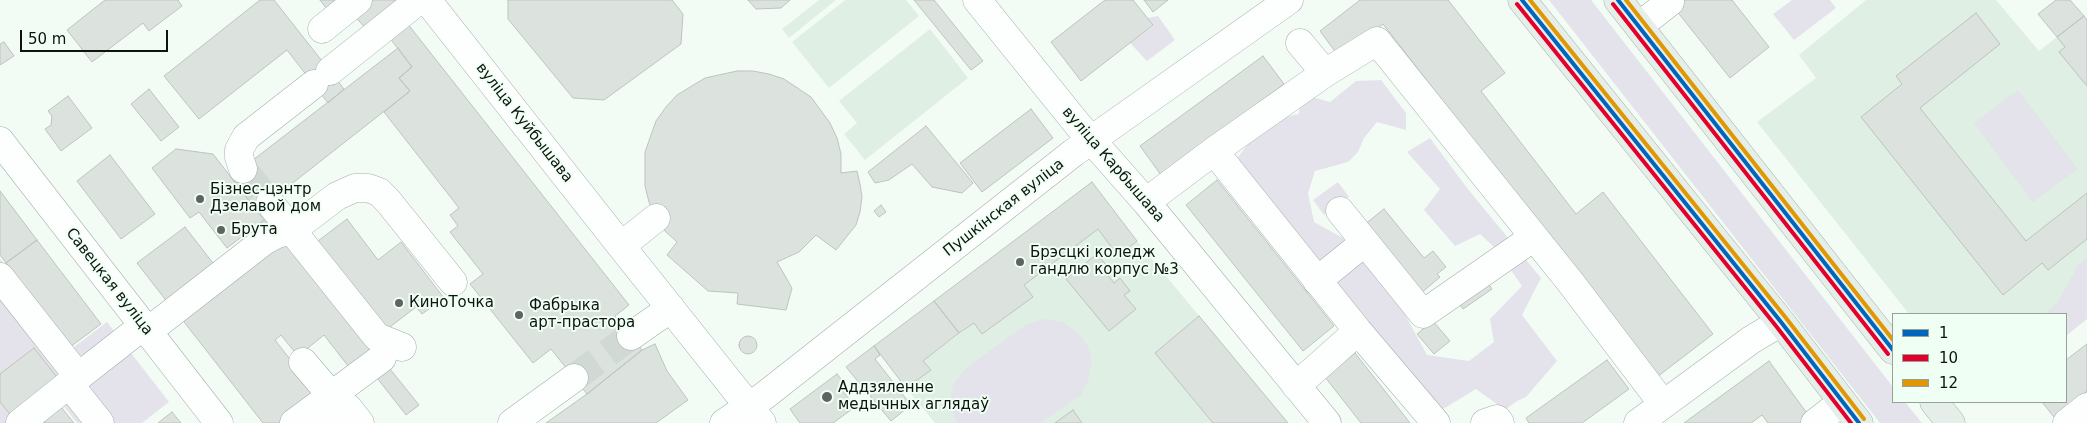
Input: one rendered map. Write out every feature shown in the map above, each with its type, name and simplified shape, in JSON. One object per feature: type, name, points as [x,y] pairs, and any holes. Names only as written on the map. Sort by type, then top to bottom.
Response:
[{"type":"main road","points":[[1522,0],[1781,322],[1859,423]]},
{"type":"main road","points":[[1618,0],[1892,349]]},
{"type":"main road","points":[[1935,403],[1951,423]]},
{"type":"street","points":[[322,29],[358,0]]},
{"type":"street","points":[[243,169],[239,150],[246,137],[419,0]]},
{"type":"street","name":"вуліца Куйбышава","points":[[427,0],[755,415]]},
{"type":"street","name":"вуліца Карбышава","points":[[977,0],[1327,423]]},
{"type":"street","name":"Пушкінская вуліца","points":[[724,423],[755,415],[1092,140],[1289,0]]},
{"type":"street","points":[[1639,26],[1670,2]]},
{"type":"street","points":[[1146,202],[1214,151],[1326,73],[1377,41],[1534,237],[1663,404]]},
{"type":"street","points":[[1300,43],[1326,73]]},
{"type":"street","name":"Савецкая вуліца","points":[[0,141],[219,423]]},
{"type":"street","points":[[1214,151],[1358,332],[1436,423]]},
{"type":"street","points":[[20,423],[73,380],[264,241],[277,234],[292,230],[345,191],[355,188],[368,188],[379,192],[453,282]]},
{"type":"street","points":[[270,202],[392,353],[294,423]]},
{"type":"street","points":[[1340,211],[1423,314],[1534,237]]},
{"type":"street","points":[[621,246],[656,218]]},
{"type":"street","points":[[1317,280],[1365,242]]},
{"type":"street","points":[[0,277],[73,380],[100,423]]},
{"type":"street","points":[[631,336],[671,308]]},
{"type":"street","points":[[1638,423],[1751,340],[1781,322]]},
{"type":"street","points":[[1296,386],[1358,332]]},
{"type":"street","points":[[303,362],[332,396]]},
{"type":"street","points":[[512,423],[574,378]]},
{"type":"street","points":[[1815,423],[1842,402]]},
{"type":"street","points":[[328,423],[348,408],[360,423]]},
{"type":"street","points":[[2067,423],[2087,408]]},
{"type":"street","points":[[1486,423],[1497,419],[1500,423]]},
{"type":"shaded area","points":[[819,0],[836,0],[789,38],[782,29]]},
{"type":"shaded area","points":[[845,0],[906,0],[919,16],[829,88],[792,42]]},
{"type":"shaded area","points":[[1549,0],[1591,0],[1892,386],[1892,403],[1906,403],[1922,423],[1880,423]]},
{"type":"shaded area","points":[[1792,0],[1830,0],[1836,8],[1794,40],[1773,14]]},
{"type":"shaded area","points":[[1866,0],[1996,0],[2039,51],[2084,16],[2087,20],[2087,313],[1908,313],[1757,122],[1816,78],[1799,55]]},
{"type":"shaded area","points":[[1158,16],[1175,40],[1147,61],[1130,43],[1153,26],[1147,18]]},
{"type":"shaded area","points":[[930,29],[968,78],[865,160],[844,134],[857,123],[839,101]]},
{"type":"shaded area","points":[[1381,80],[1406,113],[1406,130],[1377,122],[1364,138],[1358,152],[1348,162],[1315,171],[1308,193],[1314,222],[1343,238],[1395,296],[1427,355],[1469,361],[1494,342],[1490,319],[1522,286],[1496,249],[1480,234],[1455,246],[1424,210],[1440,189],[1407,152],[1430,138],[1467,188],[1541,278],[1522,315],[1557,361],[1526,397],[1505,410],[1476,389],[1438,412],[1233,164],[1265,121],[1299,114],[1301,94],[1330,102],[1356,81]]},
{"type":"shaded area","points":[[2018,90],[2078,169],[2033,202],[1974,123]]},
{"type":"shaded area","points":[[1338,182],[1349,197],[1324,215],[1313,200]]},
{"type":"shaded area","points":[[1098,229],[1118,255],[1137,241],[1288,423],[935,423],[906,388],[930,370],[923,361],[974,323],[982,334],[1032,297],[1024,285]]},
{"type":"shaded area","points":[[2087,258],[2087,319],[2067,335],[2067,313],[2045,313],[2058,302],[2078,265]]},
{"type":"shaded area","points":[[0,259],[70,350],[107,322],[169,402],[142,423],[77,423],[62,404],[37,423],[0,423]]},
{"type":"shaded area","points":[[1045,319],[1063,322],[1077,332],[1088,346],[1092,362],[1088,381],[1081,395],[1040,423],[957,423],[949,403],[953,385],[966,368],[1027,324]]},
{"type":"building","points":[[105,0],[178,0],[182,6],[149,31],[143,23],[92,62],[67,30]]},
{"type":"building","points":[[260,0],[274,0],[344,89],[328,103],[287,50],[199,119],[164,76]]},
{"type":"building","points":[[320,0],[347,0],[330,13]]},
{"type":"building","points":[[370,0],[395,0],[399,4],[368,31],[352,13]]},
{"type":"building","points":[[508,0],[672,0],[683,14],[681,44],[604,100],[573,98],[508,19]]},
{"type":"building","points":[[748,0],[790,0],[781,8],[756,9]]},
{"type":"building","points":[[914,0],[934,0],[983,61],[971,70]]},
{"type":"building","points":[[1105,0],[1133,0],[1153,25],[1081,81],[1051,42]]},
{"type":"building","points":[[1144,0],[1168,0],[1153,12]]},
{"type":"building","points":[[1360,0],[1448,0],[1505,73],[1481,91],[1576,214],[1603,192],[1713,334],[1657,377],[1383,24],[1340,58],[1320,31]]},
{"type":"building","points":[[1668,0],[1732,0],[1769,47],[1730,78]]},
{"type":"building","points":[[2056,0],[2070,0],[2084,16],[2057,37],[2038,14]]},
{"type":"building","points":[[1976,13],[2000,44],[1920,108],[2026,241],[2087,193],[2087,239],[2048,270],[2042,263],[2003,295],[1861,117],[1902,84],[1896,76]]},
{"type":"building","points":[[2084,16],[2087,20],[2087,86],[2059,52],[2065,47],[2057,37]]},
{"type":"building","points":[[407,23],[629,305],[615,316],[642,350],[587,394],[551,349],[533,363],[470,284],[483,274],[450,232],[458,226],[450,215],[459,208],[384,112],[410,91],[399,78],[412,67],[389,37]]},
{"type":"building","points":[[4,42],[14,56],[0,65],[0,44]]},
{"type":"building","points":[[398,48],[412,67],[399,78],[410,91],[257,211],[231,177]]},
{"type":"building","points":[[1263,56],[1284,84],[1161,175],[1140,146]]},
{"type":"building","points":[[737,71],[753,71],[784,79],[811,97],[830,123],[837,138],[841,154],[841,173],[857,171],[860,184],[862,197],[856,225],[836,250],[816,235],[799,252],[777,262],[792,288],[786,310],[737,304],[738,293],[708,291],[667,255],[677,242],[665,231],[656,218],[645,186],[645,152],[656,121],[666,107],[677,95],[705,78]]},
{"type":"building","points":[[149,89],[179,127],[161,141],[131,104]]},
{"type":"building","points":[[68,96],[92,128],[61,151],[45,129],[51,125],[52,116],[48,111]]},
{"type":"building","points":[[1031,109],[1053,138],[982,192],[960,163]]},
{"type":"building","points":[[926,126],[973,183],[962,193],[932,187],[912,164],[889,180],[875,183],[868,172]]},
{"type":"building","points":[[176,149],[213,154],[264,220],[227,248],[199,212],[190,218],[152,168]]},
{"type":"building","points":[[110,155],[155,214],[121,239],[77,181]]},
{"type":"building","points":[[1217,180],[1334,326],[1303,351],[1186,205]]},
{"type":"building","name":"Брэсцкі коледж гандлю корпус №3","points":[[1092,182],[1137,241],[1118,256],[1098,229],[1024,285],[1033,297],[982,334],[974,323],[959,333],[934,301]]},
{"type":"building","points":[[0,191],[37,240],[6,263],[0,255]]},
{"type":"building","points":[[881,205],[886,212],[879,217],[874,211]]},
{"type":"building","points":[[1384,209],[1424,258],[1433,251],[1446,267],[1437,274],[1440,277],[1420,294],[1364,225]]},
{"type":"building","points":[[347,219],[378,260],[401,242],[444,298],[422,314],[416,307],[382,333],[314,244]]},
{"type":"building","points":[[264,220],[273,231],[257,243],[249,232]]},
{"type":"building","points":[[185,227],[216,267],[168,303],[137,263]]},
{"type":"building","points":[[286,236],[377,351],[352,371],[324,335],[298,356],[281,335],[275,340],[317,394],[280,423],[263,423],[181,318]]},
{"type":"building","points":[[37,240],[101,324],[70,347],[6,263]]},
{"type":"building","points":[[1097,254],[1107,266],[1103,269],[1114,283],[1120,278],[1130,291],[1124,295],[1136,309],[1109,331],[1066,279]]},
{"type":"building","points":[[1484,278],[1492,289],[1463,309],[1456,299]]},
{"type":"building","points":[[934,301],[959,333],[923,361],[931,370],[906,388],[874,346]]},
{"type":"building","points":[[1199,316],[1288,423],[1213,423],[1155,353]]},
{"type":"building","points":[[1433,321],[1450,341],[1434,354],[1417,334]]},
{"type":"building","points":[[748,336],[754,339],[757,345],[754,351],[748,354],[742,351],[739,345],[742,339]]},
{"type":"building","points":[[655,344],[667,371],[688,400],[656,423],[546,423],[587,394],[642,350]]},
{"type":"building","points":[[2087,344],[2087,391],[2054,417],[2043,403],[2067,403],[2067,359]]},
{"type":"building","points":[[874,346],[880,355],[875,359],[911,405],[891,421],[846,367]]},
{"type":"building","points":[[34,348],[60,381],[14,419],[0,402],[0,374]]},
{"type":"building","points":[[1355,353],[1410,423],[1361,423],[1325,377]]},
{"type":"building","points":[[1607,360],[1629,389],[1582,423],[1529,423],[1526,418]]},
{"type":"building","points":[[1769,361],[1814,423],[1768,423],[1762,415],[1751,423],[1684,423]]},
{"type":"building","points":[[386,364],[419,405],[406,415],[374,374]]},
{"type":"building","name":"Аддзяленне медычных аглядаў","points":[[837,374],[844,383],[839,386],[855,407],[833,423],[800,423],[790,409]]},
{"type":"building","points":[[61,407],[74,423],[45,423],[43,421]]},
{"type":"building","points":[[1073,410],[1082,423],[1055,423]]},
{"type":"building","points":[[172,412],[181,423],[158,423]]},
{"type":"tunnel","points":[[243,169],[270,203]]},
{"type":"tunnel","points":[[574,378],[631,336]]},
{"type":"transit line","name":"1","points":[[1522,0],[1781,322],[1859,423]]},
{"type":"transit line","name":"12","points":[[1530,0],[1786,318],[1864,419]]},
{"type":"transit line","name":"1","points":[[1618,0],[1892,349]]},
{"type":"transit line","name":"12","points":[[1626,0],[1892,339]]},
{"type":"transit line","name":"10","points":[[1517,4],[1776,326],[1851,423]]},
{"type":"transit line","name":"10","points":[[1613,4],[1888,354]]},
{"type":"place","name":"Бізнес-цэнтр Дзелавой дом","points":[[200,199]]},
{"type":"place","name":"Брута","points":[[221,230]]},
{"type":"place","name":"Брэсцкі коледж гандлю корпус №3","points":[[1020,262]]},
{"type":"place","name":"КиноТочка","points":[[399,303]]},
{"type":"place","name":"Фабрыка арт-прастора","points":[[519,315]]},
{"type":"place","name":"Аддзяленне медычных аглядаў","points":[[827,397]]}]
